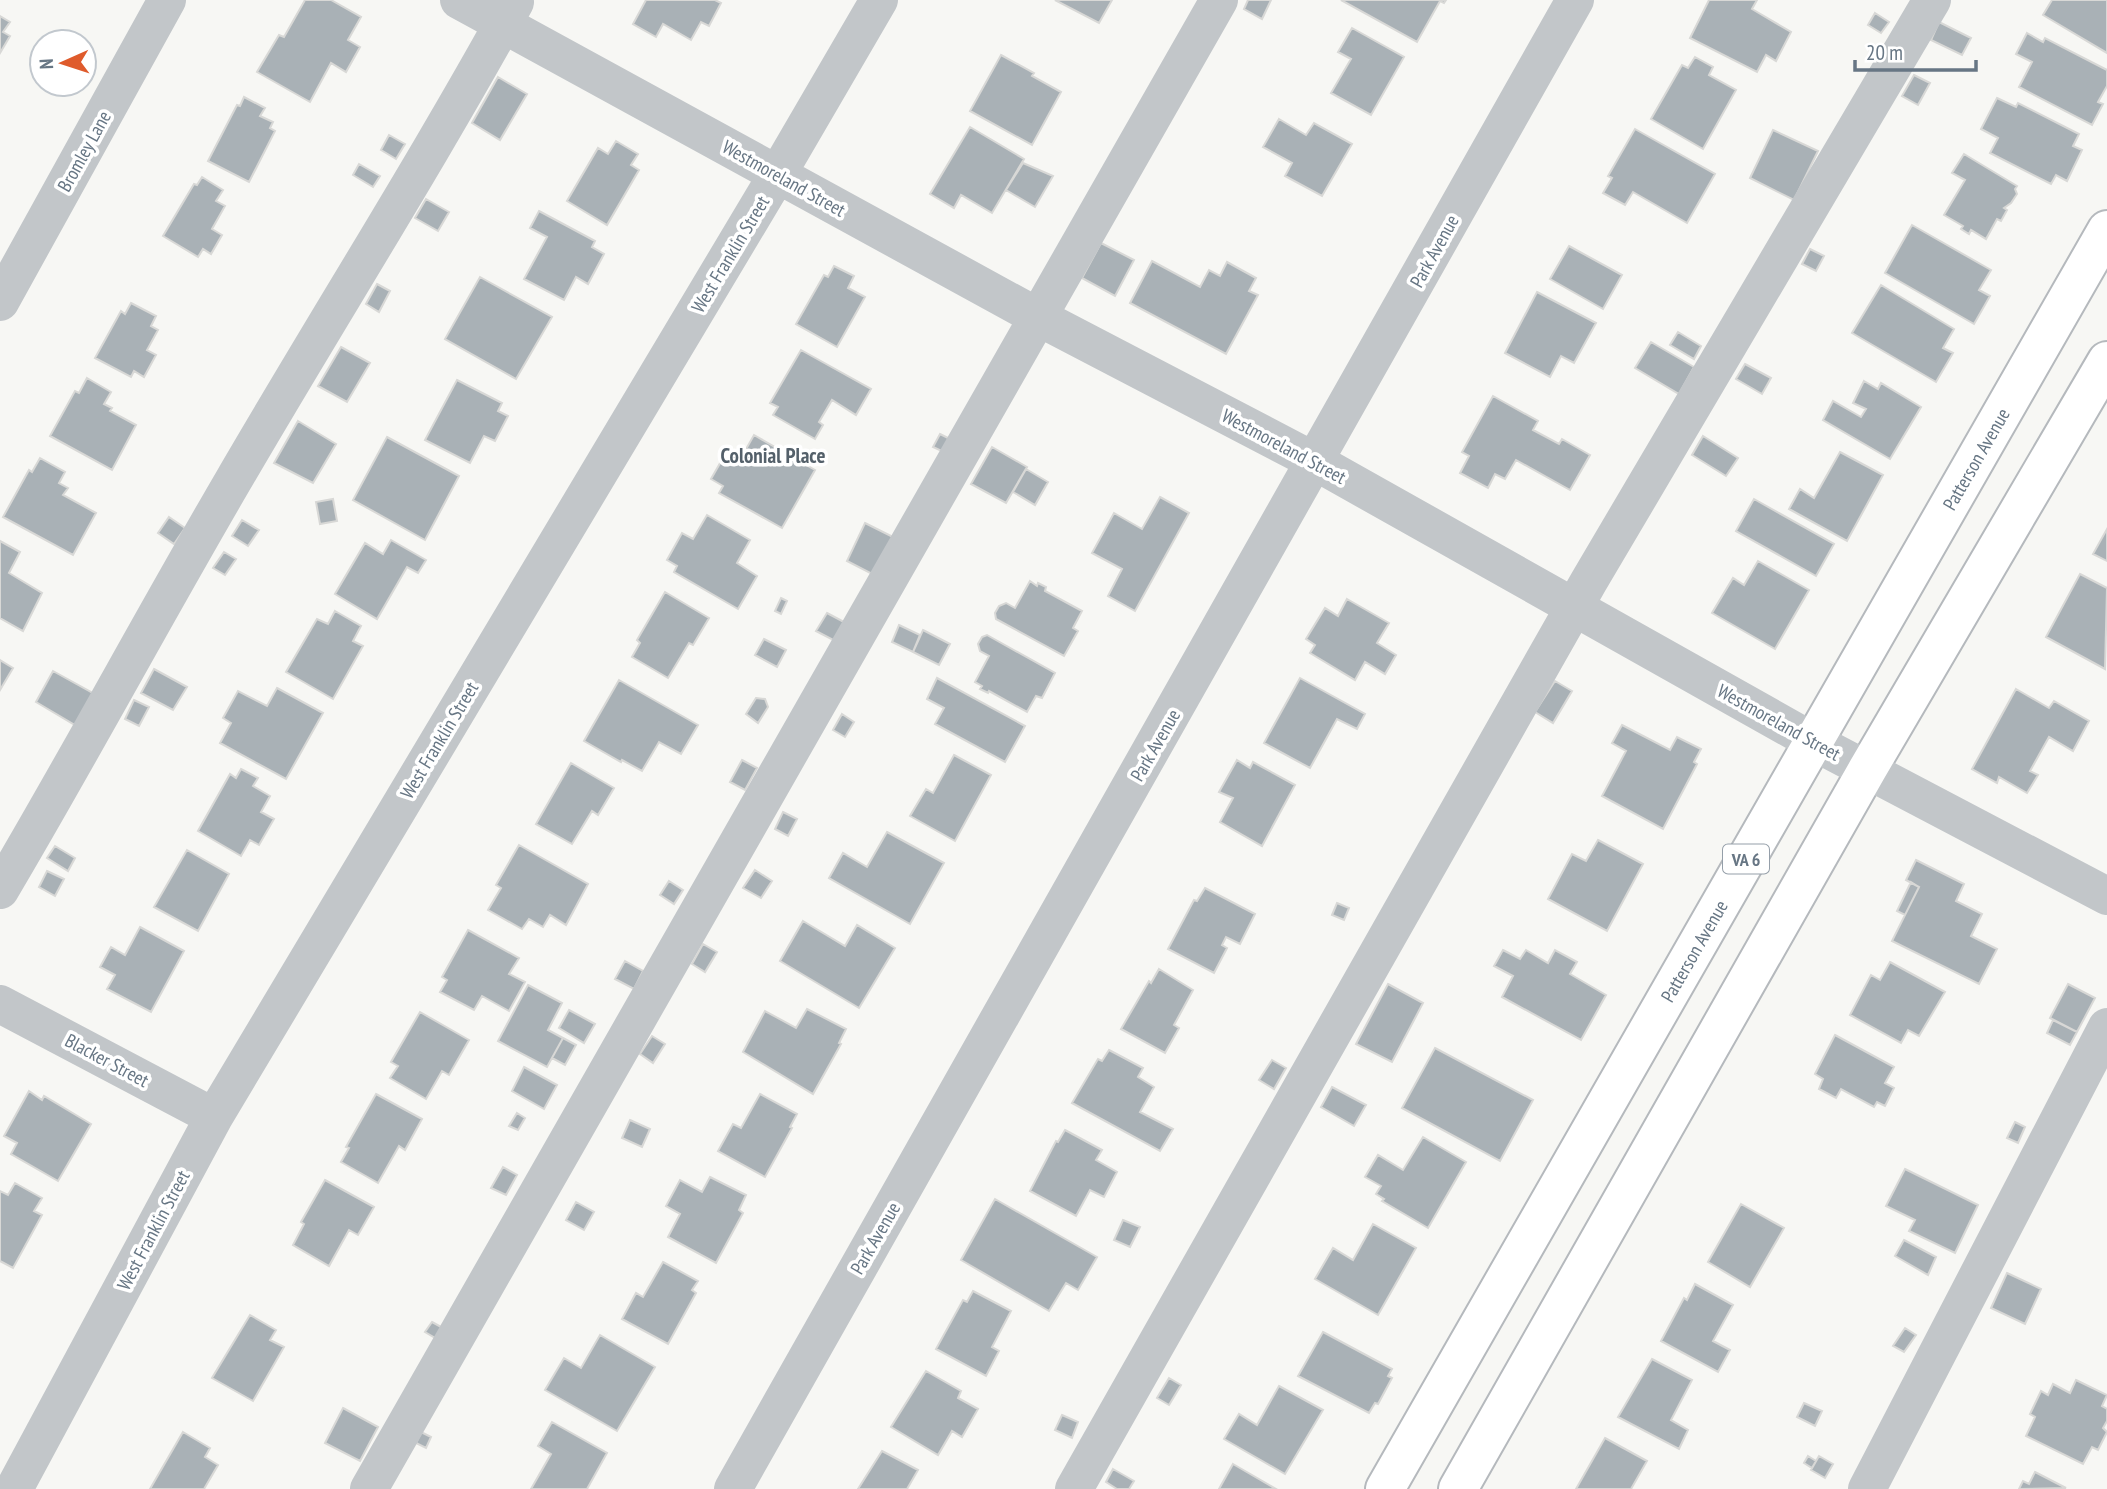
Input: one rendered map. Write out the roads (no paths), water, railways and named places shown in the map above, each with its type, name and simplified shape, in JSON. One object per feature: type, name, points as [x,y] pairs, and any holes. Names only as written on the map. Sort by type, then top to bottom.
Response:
[{"type":"main road","name":"Patterson Avenue","points":[[1385,1489],[2107,230]]},
{"type":"main road","points":[[1458,1489],[1867,770],[2107,361]]},
{"type":"street","name":"Bromley Lane","points":[[0,302],[167,0]]},
{"type":"street","name":"Westmoreland Street","points":[[459,0],[509,12],[777,174],[1038,317],[1316,462],[1814,742],[2107,896]]},
{"type":"street","name":"West Franklin Street","points":[[14,1489],[214,1117],[879,0]]},
{"type":"street","points":[[369,1489],[1038,317],[1058,287],[1219,0]]},
{"type":"street","name":"Park Avenue","points":[[733,1489],[1576,0]]},
{"type":"street","points":[[1074,1489],[1575,607],[1932,0]]},
{"type":"street","points":[[0,890],[232,482],[509,12]]},
{"type":"street","name":"Blacker Street","points":[[0,1004],[214,1117]]},
{"type":"street","points":[[1867,1489],[2107,1027]]},
{"type":"district","name":"Colonial Place","points":[[773,455]]}]
